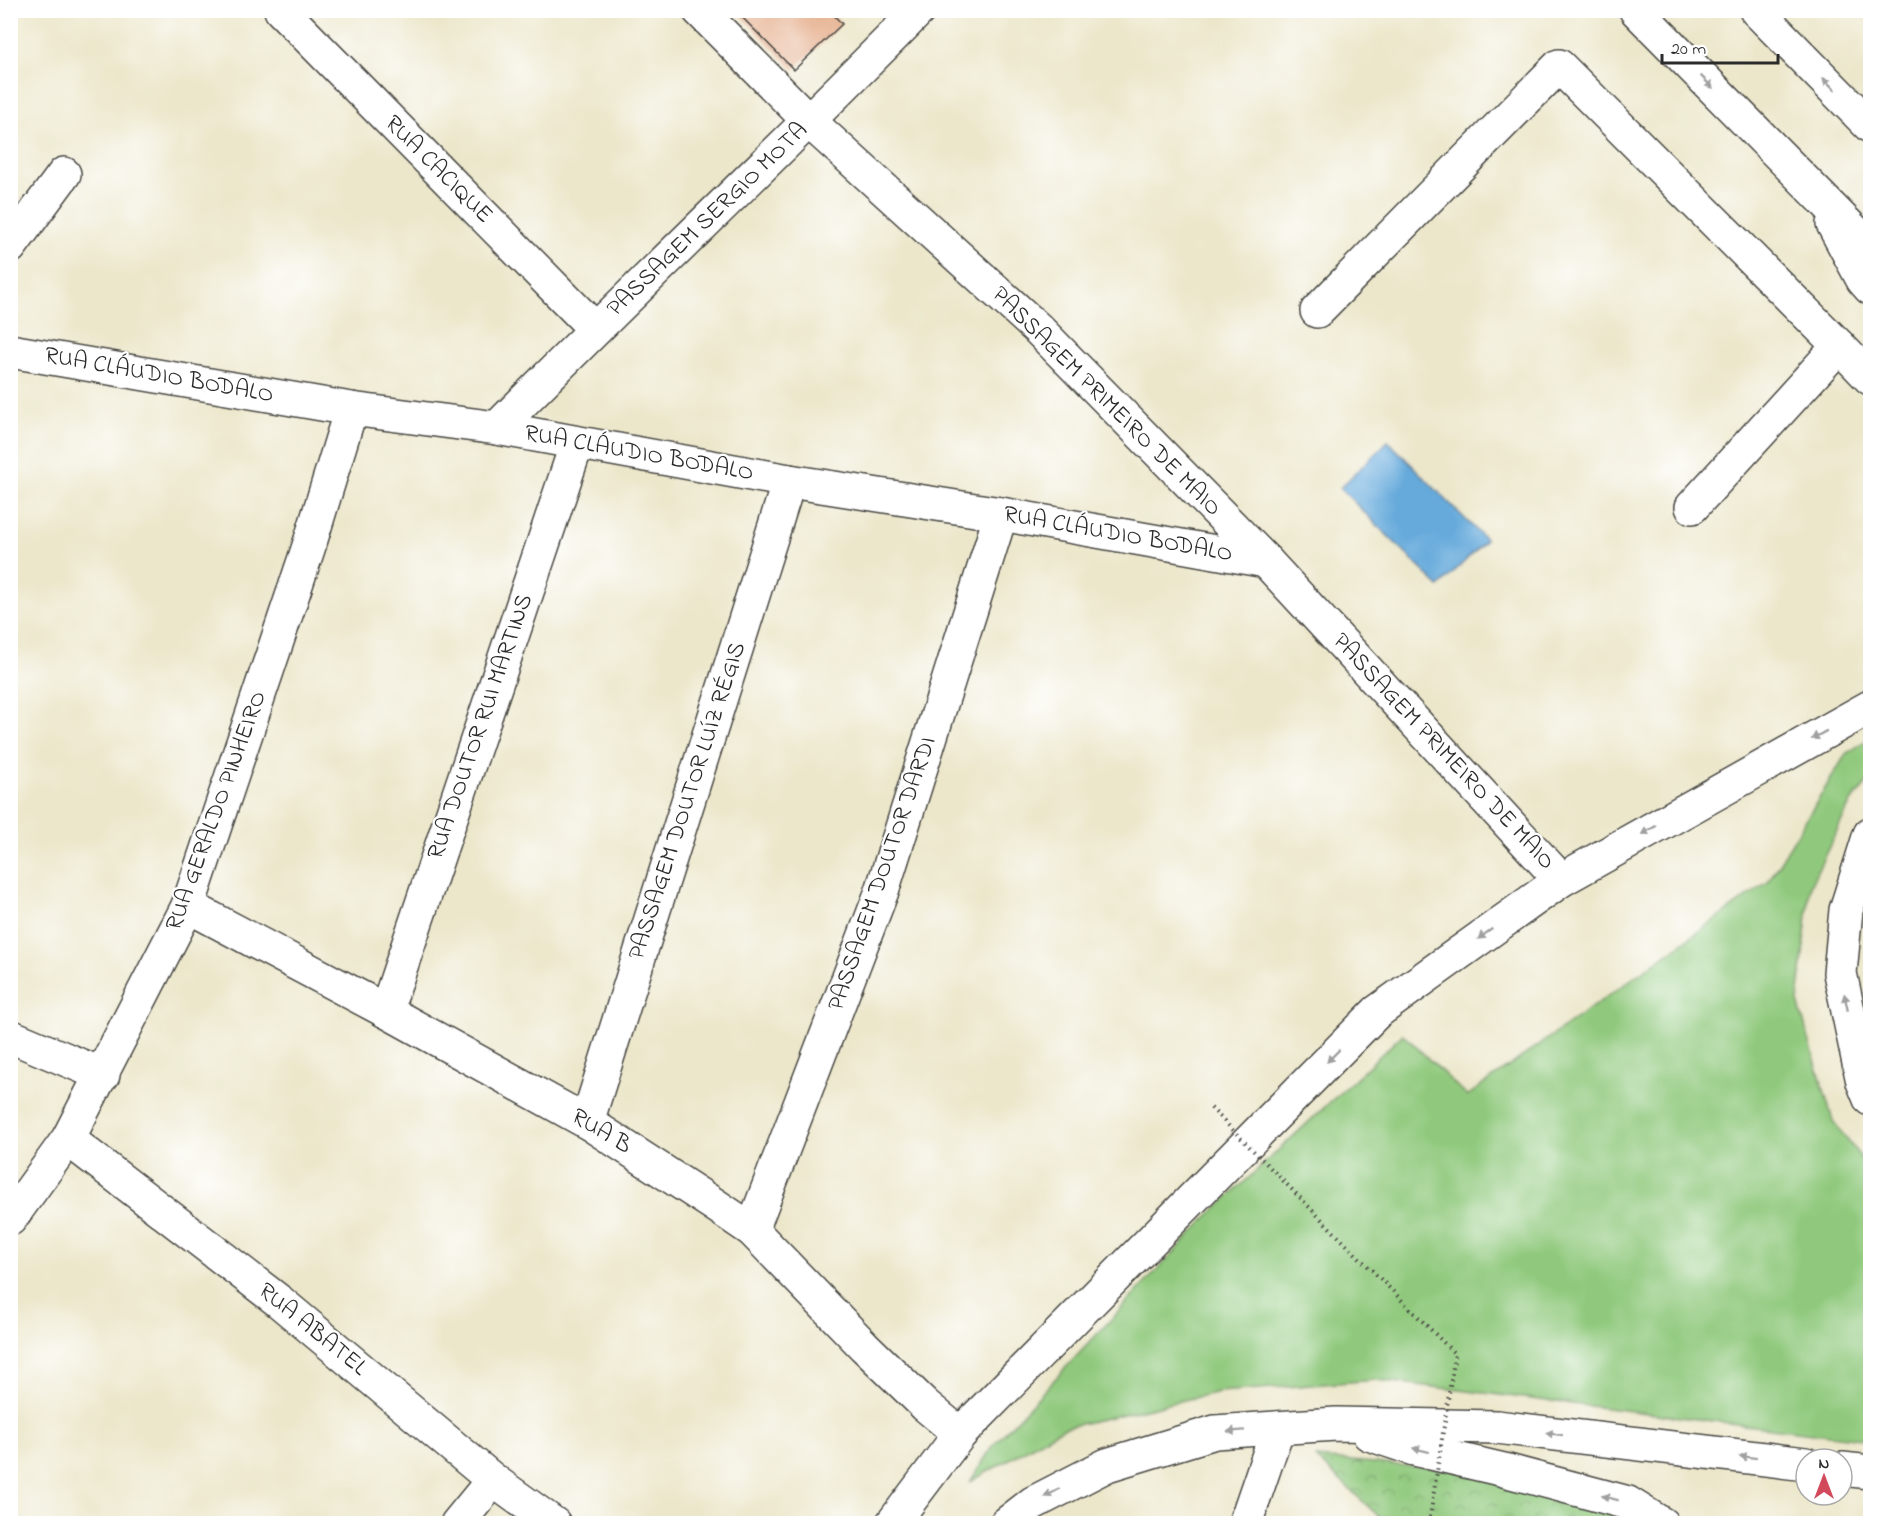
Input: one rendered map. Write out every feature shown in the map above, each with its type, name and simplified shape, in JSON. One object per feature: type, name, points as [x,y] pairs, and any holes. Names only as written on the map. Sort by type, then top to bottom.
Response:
[{"type":"street","name":"RUA CACIQUE","points":[[281,10],[595,329]]},
{"type":"street","name":"PASSAGEM PRIMEIRO DE MAIO","points":[[699,10],[810,122],[1038,329],[1266,561],[1561,880]]},
{"type":"street","name":"PASSAGEM SERGIO MOTA","points":[[497,428],[595,329],[810,122],[919,10]]},
{"type":"street","points":[[1636,10],[1870,247]]},
{"type":"street","points":[[1756,10],[1870,126]]},
{"type":"street","points":[[1317,311],[1559,66],[1870,378]]},
{"type":"street","points":[[10,247],[64,174]]},
{"type":"street","points":[[1817,193],[1863,280],[1870,288]]},
{"type":"street","name":"RUA CLÁUDIO BODALO","points":[[16,346],[351,409],[497,428],[789,481],[1001,514],[1266,561]]},
{"type":"street","points":[[1692,507],[1839,346]]},
{"type":"street","name":"RUA GERALDO PINHEIRO","points":[[10,1219],[68,1139],[189,906],[309,546],[351,409]]},
{"type":"street","name":"RUA DOUTOR RUI MARTINS","points":[[386,1011],[577,443]]},
{"type":"street","name":"PASSAGEM DOUTOR LUÍZ RÉGIS","points":[[587,1122],[789,481]]},
{"type":"street","name":"PASSAGEM DOUTOR DARDI","points":[[752,1230],[882,891],[1001,514]]},
{"type":"street","points":[[892,1524],[960,1434],[1377,1012],[1561,880],[1870,707]]},
{"type":"street","points":[[1870,834],[1846,910],[1840,973],[1863,1082],[1870,1099]]},
{"type":"street","name":"RUA B","points":[[189,906],[587,1122],[752,1230],[864,1346],[960,1434]]},
{"type":"street","points":[[10,1036],[103,1075]]},
{"type":"street","name":"RUA ABATEL","points":[[68,1139],[280,1302],[493,1480],[554,1524]]},
{"type":"street","points":[[1336,1424],[1414,1449],[1628,1503],[1662,1524]]},
{"type":"street","points":[[1006,1524],[1033,1503],[1107,1465],[1215,1432],[1336,1424],[1497,1427],[1794,1463]]},
{"type":"street","points":[[1245,1524],[1278,1428]]},
{"type":"street","points":[[1854,1470],[1870,1472]]},
{"type":"street","points":[[457,1524],[493,1480]]},
{"type":"path","points":[[1211,1108],[1455,1354],[1429,1524]]},
{"type":"green space","points":[[1870,738],[1870,780],[1851,802],[1810,886],[1798,1002],[1833,1121],[1870,1170],[1870,1440],[1376,1380],[1219,1392],[1063,1428],[970,1482],[994,1444],[1210,1214],[1403,1034],[1467,1096],[1768,882],[1846,754]]},
{"type":"green space","points":[[1316,1458],[1503,1474],[1658,1523],[1386,1523]]},
{"type":"water","points":[[1388,441],[1486,540],[1439,587],[1340,488]]},
{"type":"building","points":[[735,10],[829,10],[842,24],[794,70]]}]
